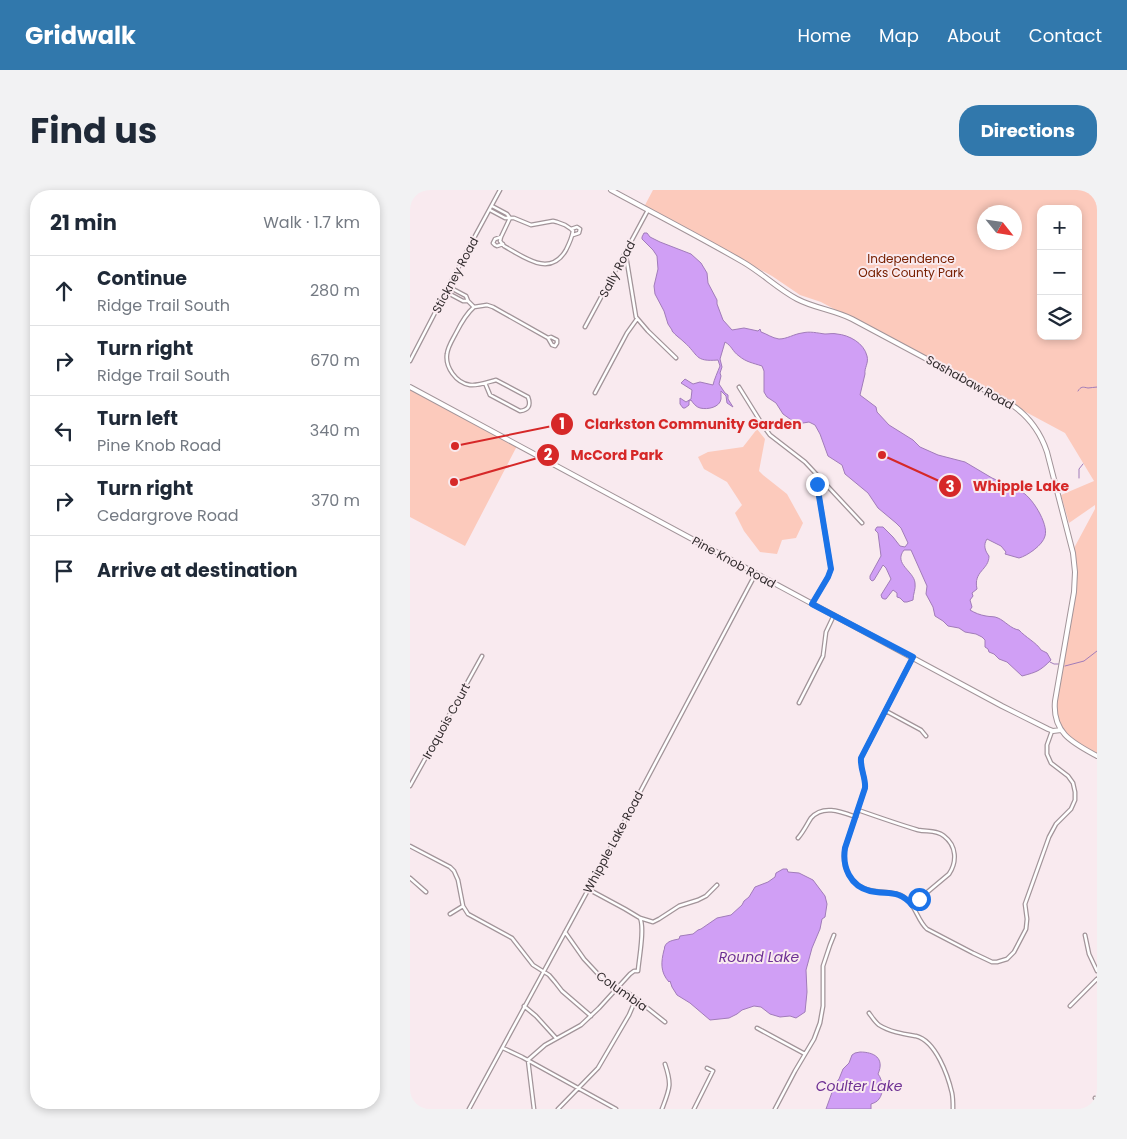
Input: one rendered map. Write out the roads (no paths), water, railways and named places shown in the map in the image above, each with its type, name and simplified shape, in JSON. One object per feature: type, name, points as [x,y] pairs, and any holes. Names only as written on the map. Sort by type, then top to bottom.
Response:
[{"type":"main road","name":"Sashabaw Road","points":[[611,190],[741,261],[796,298],[852,318],[1009,403],[1030,420],[1041,437],[1047,452],[1072,549],[1075,569],[1073,598],[1055,703],[1056,717],[1061,730]]},
{"type":"main road","name":"Pine Knob Road","points":[[410,387],[1002,706],[1052,731]]},
{"type":"main road","points":[[1052,731],[1061,730],[1074,744],[1097,756]]},
{"type":"street","name":"Stickney Road","points":[[410,360],[500,190]]},
{"type":"street","points":[[492,206],[507,214],[510,218]]},
{"type":"street","points":[[490,210],[505,218],[532,225],[553,221],[565,224],[573,231],[561,257],[548,264],[529,260],[503,244],[500,241],[500,237]]},
{"type":"street","name":"Sally Road","points":[[585,327],[648,210]]},
{"type":"street","points":[[503,244],[497,246],[493,243],[495,239],[500,237],[510,218]]},
{"type":"street","points":[[571,229],[578,227],[580,230],[579,233],[572,236]]},
{"type":"street","points":[[624,256],[626,257],[637,319],[676,358]]},
{"type":"street","points":[[449,287],[466,296],[474,307]]},
{"type":"street","points":[[446,292],[468,301]]},
{"type":"street","points":[[455,297],[458,292]]},
{"type":"street","points":[[484,383],[490,395],[520,411],[529,407],[528,397],[496,380],[470,385],[462,382],[450,372],[447,356],[449,347],[462,322],[474,307],[487,305],[493,307],[548,338]]},
{"type":"street","points":[[595,393],[627,333],[637,319]]},
{"type":"street","points":[[739,387],[766,429],[781,444],[805,462],[862,523]]},
{"type":"street","points":[[812,604],[831,569],[816,480],[818,476]]},
{"type":"street","name":"Whipple Lake Road","points":[[469,1109],[756,574]]},
{"type":"street","points":[[799,703],[823,656],[824,636],[834,615]]},
{"type":"street","name":"Iroquois Court","points":[[410,786],[482,656]]},
{"type":"street","points":[[913,657],[861,758],[865,785],[844,855],[844,865],[854,882],[864,889],[894,893],[905,897],[924,926],[992,962],[1004,961],[1011,956],[1021,940],[1026,929],[1026,904],[1051,832],[1074,804],[1075,792],[1073,783],[1068,776],[1052,763],[1047,754],[1047,745],[1052,731]]},
{"type":"street","points":[[886,711],[921,730],[926,736]]},
{"type":"street","points":[[798,838],[812,817],[822,810],[836,810],[856,817]]},
{"type":"street","points":[[858,810],[917,829],[939,833],[946,837],[951,844],[955,855],[955,863],[951,871],[912,905]]},
{"type":"street","points":[[410,846],[450,867],[458,880],[463,906],[471,916],[512,938],[533,965],[553,979],[562,991],[591,1016]]},
{"type":"street","points":[[410,878],[426,892]]},
{"type":"street","points":[[588,889],[650,922],[656,921],[679,906],[706,896],[716,885]]},
{"type":"street","points":[[450,914],[463,906]]},
{"type":"street","points":[[528,1060],[539,1049],[576,1028],[591,1016],[630,974],[638,971],[642,929],[640,918]]},
{"type":"street","name":"Columbia","points":[[565,932],[592,969],[603,979],[618,987],[666,1022]]},
{"type":"street","points":[[775,1109],[814,1039],[819,1026],[823,1012],[823,966],[834,935]]},
{"type":"street","points":[[1085,935],[1089,954],[1097,971]]},
{"type":"street","points":[[1070,1006],[1097,979]]},
{"type":"street","points":[[558,1109],[596,1072],[629,1015],[635,1001],[634,998]]},
{"type":"street","points":[[524,1006],[556,1038]]},
{"type":"street","points":[[869,1013],[879,1024],[896,1032],[918,1036],[936,1051],[952,1094],[953,1109]]},
{"type":"street","points":[[756,1028],[805,1054]]},
{"type":"street","points":[[502,1048],[528,1060],[616,1109]]},
{"type":"street","points":[[528,1060],[534,1109]]},
{"type":"street","points":[[662,1109],[670,1079],[665,1064]]},
{"type":"street","points":[[694,1109],[713,1071],[707,1068]]},
{"type":"water","points":[[644,233],[660,242],[691,254],[701,263],[707,273],[708,283],[717,300],[723,320],[732,330],[744,328],[758,331],[760,329],[761,332],[779,339],[805,332],[814,332],[842,335],[855,340],[863,347],[867,359],[860,395],[876,407],[877,412],[889,425],[913,440],[920,447],[938,455],[965,462],[992,478],[1020,489],[1029,498],[1042,518],[1046,531],[1044,539],[1034,550],[1019,558],[1005,554],[1006,552],[1001,546],[987,539],[985,546],[989,556],[988,561],[977,578],[977,589],[972,593],[973,596],[970,600],[972,607],[970,610],[1001,619],[1019,630],[1047,653],[1051,660],[1047,664],[1038,671],[1022,676],[1007,662],[989,652],[985,647],[985,640],[982,637],[948,626],[935,616],[933,607],[926,594],[927,586],[911,550],[904,550],[901,559],[914,579],[913,600],[904,602],[897,597],[897,593],[893,590],[886,599],[882,598],[881,595],[891,579],[883,565],[874,580],[870,579],[881,556],[878,533],[875,530],[877,527],[883,527],[900,546],[905,547],[908,543],[901,528],[878,508],[868,493],[845,474],[842,465],[828,456],[815,425],[809,422],[797,424],[783,414],[776,403],[767,397],[764,392],[764,371],[762,366],[742,358],[725,342],[720,359],[722,367],[719,384],[728,395],[728,399],[733,407],[727,403],[726,396],[721,391],[720,402],[713,407],[707,409],[700,408],[691,400],[689,405],[683,408],[680,404],[680,398],[686,402],[691,399],[692,390],[681,383],[685,379],[693,384],[700,382],[713,385],[720,366],[718,360],[705,360],[698,357],[672,331],[668,324],[655,294],[654,286],[658,269],[657,256],[642,239]]},
{"type":"water","name":"Round Lake","points":[[787,869],[788,872],[799,873],[813,880],[825,896],[827,904],[825,917],[822,919],[806,970],[807,992],[805,1012],[796,1018],[790,1016],[780,1017],[770,1014],[761,1007],[754,1006],[742,1010],[729,1018],[710,1020],[677,995],[670,981],[666,978],[662,967],[665,946],[673,940],[679,939],[680,936],[693,934],[717,918],[731,915],[749,897],[755,887],[768,882],[775,877],[776,873]]},
{"type":"water","name":"Coulter Lake","points":[[860,1052],[870,1053],[879,1060],[880,1068],[878,1074],[882,1086],[881,1096],[871,1104],[871,1109],[826,1109],[843,1069],[849,1063],[852,1055]]},
{"type":"waterway","points":[[1078,391],[1082,387],[1097,387]]},
{"type":"waterway","points":[[1079,478],[1079,469],[1083,464]]},
{"type":"waterway","points":[[1065,666],[1084,661],[1097,651]]},
{"type":"waterway","points":[[1050,662],[1059,664]]},
{"type":"place","name":"Clarkston Community Garden","points":[[455,446]]},
{"type":"place","name":"Whipple Lake","points":[[882,455]]},
{"type":"place","name":"McCord Park","points":[[454,482]]},
{"type":"park label","name":"Independence Oaks County Park","points":[[911,265]]}]
